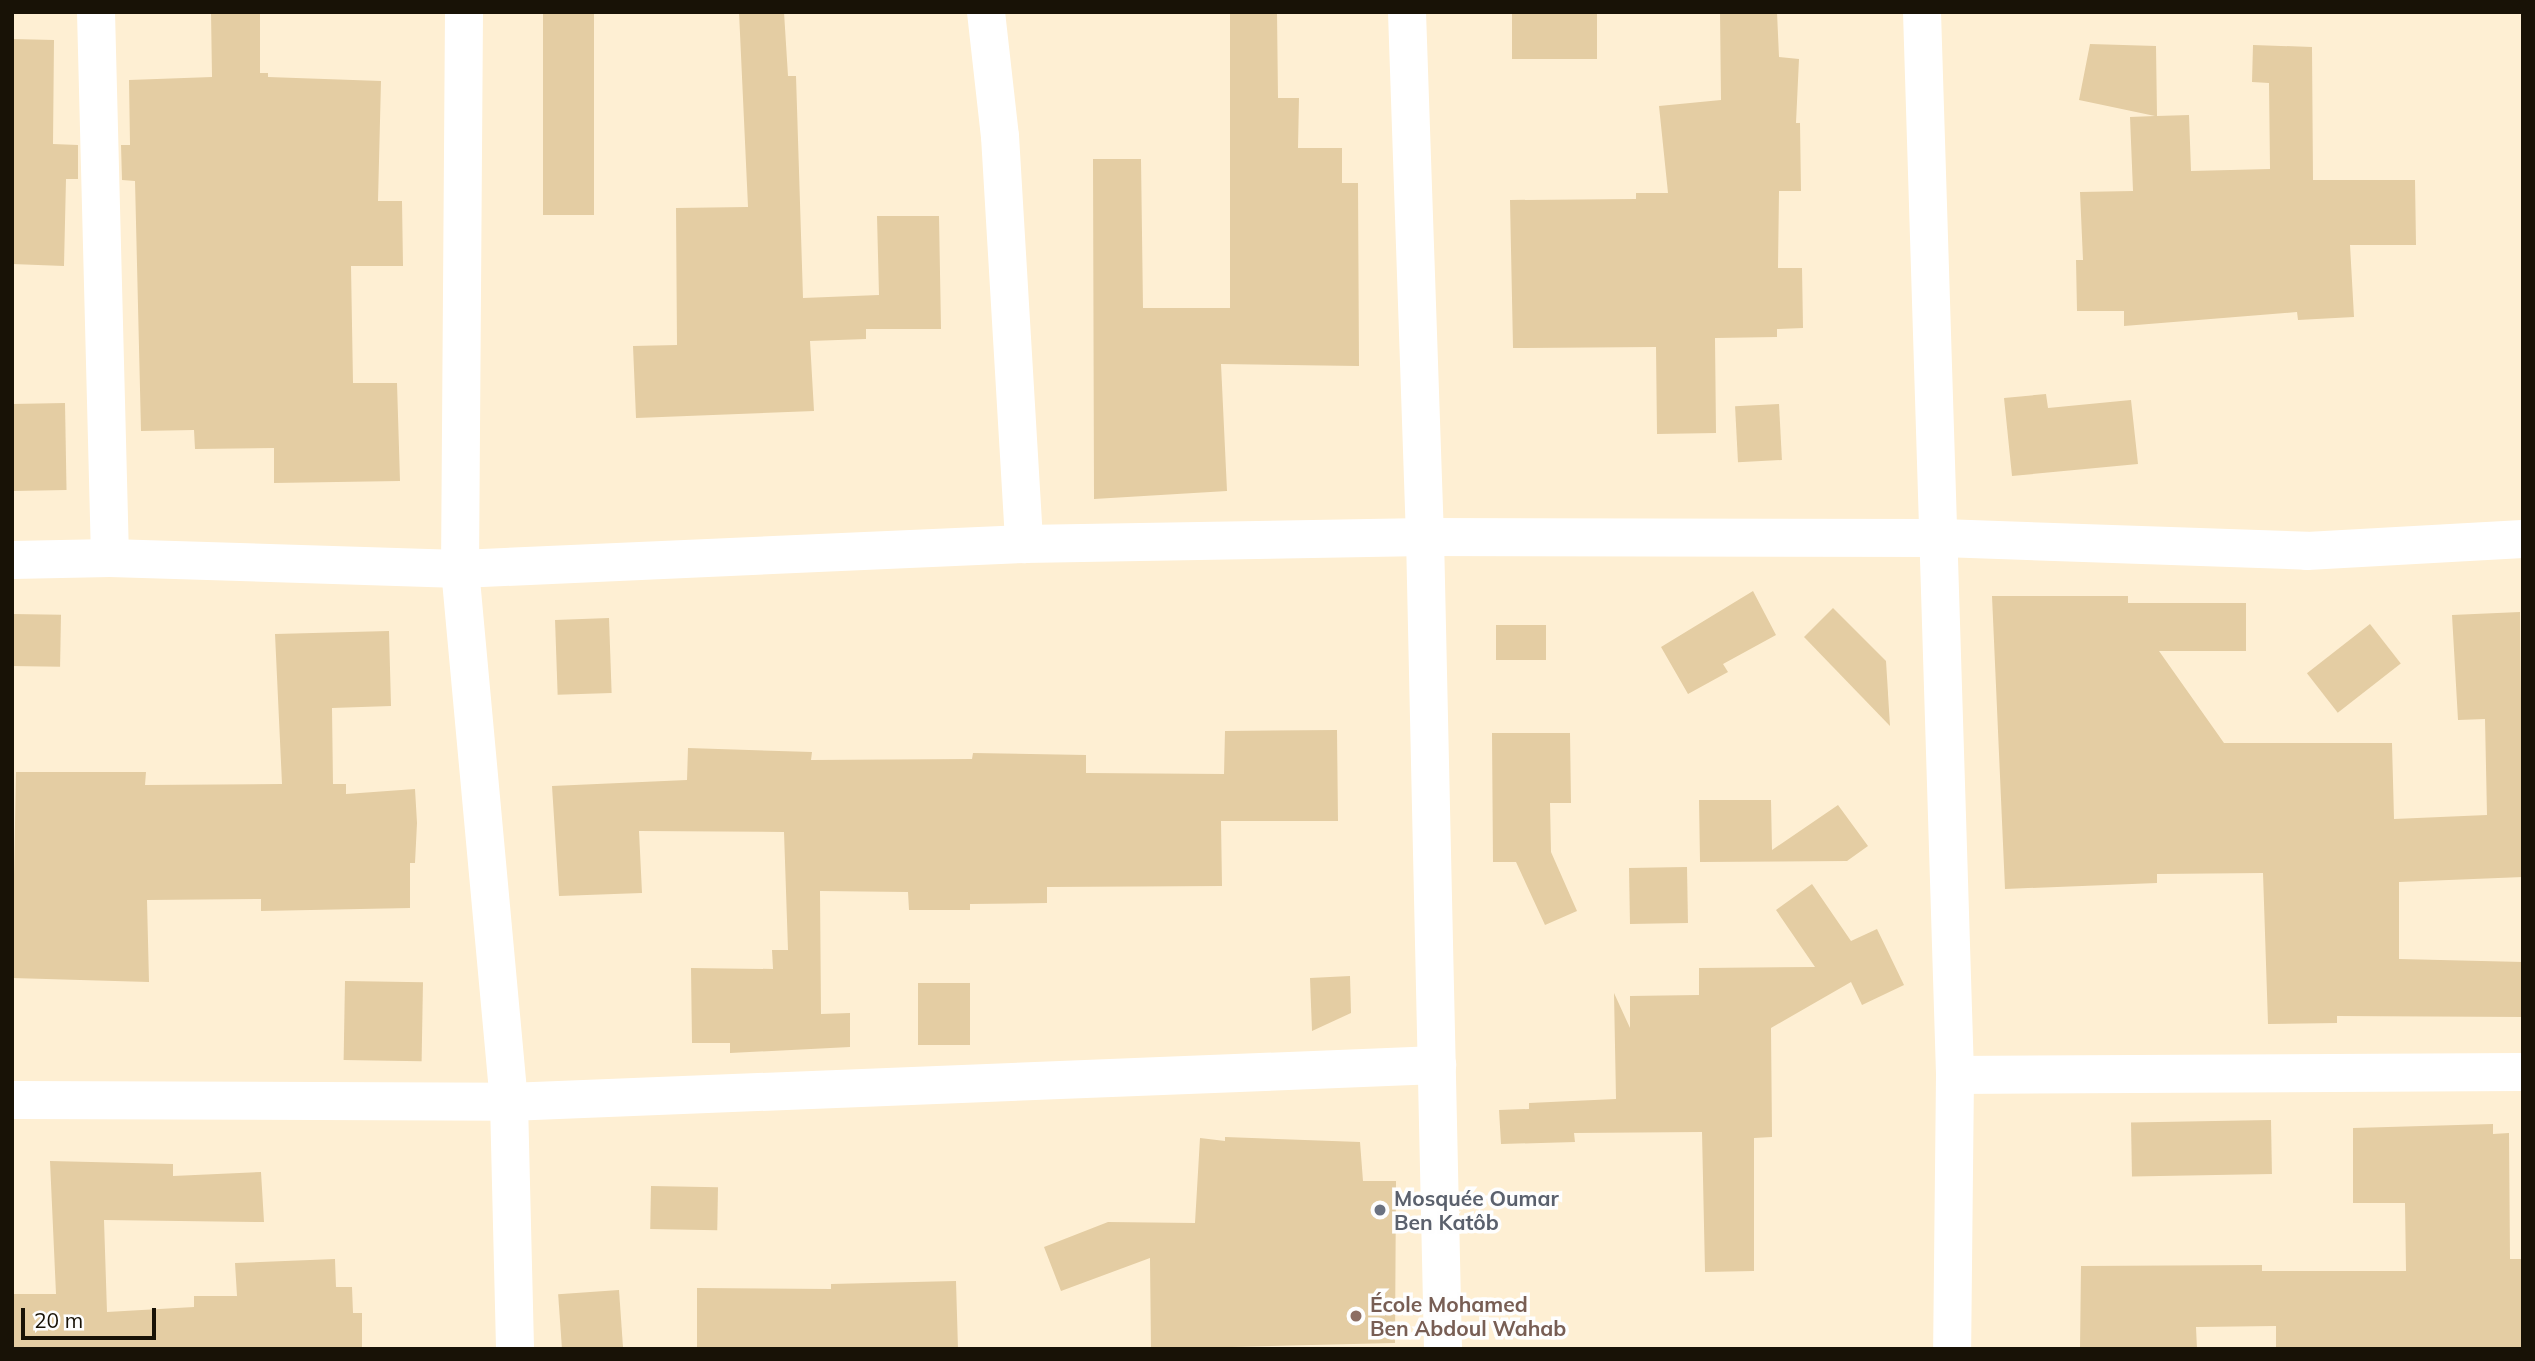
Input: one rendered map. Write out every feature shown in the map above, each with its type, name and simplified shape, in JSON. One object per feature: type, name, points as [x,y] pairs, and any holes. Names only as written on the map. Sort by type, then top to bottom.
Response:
[{"type":"street","points":[[96,12],[110,558]]},
{"type":"street","points":[[464,12],[460,569],[509,1102],[515,1349]]},
{"type":"street","points":[[986,12],[1000,136],[1024,544]]},
{"type":"street","points":[[1407,12],[1425,537],[1443,1349]]},
{"type":"street","points":[[1922,12],[1942,538],[1955,1075],[1952,1349]]},
{"type":"street","points":[[12,560],[110,558],[460,569],[1024,544],[1425,537],[1942,538],[2307,551],[2523,539]]},
{"type":"street","points":[[12,1100],[509,1102],[1437,1065]]},
{"type":"street","points":[[1955,1075],[2523,1072]]},
{"type":"building","points":[[211,12],[260,12],[260,73],[268,73],[268,77],[381,81],[378,201],[402,201],[403,266],[351,266],[353,383],[397,383],[400,481],[274,483],[274,448],[195,449],[194,430],[141,431],[135,181],[122,180],[121,145],[130,145],[129,80],[212,77]]},
{"type":"building","points":[[543,12],[594,12],[594,215],[543,215]]},
{"type":"building","points":[[739,12],[784,12],[788,76],[796,76],[803,298],[879,295],[877,216],[939,216],[941,329],[866,329],[866,339],[810,341],[814,411],[636,418],[633,346],[677,345],[676,208],[748,207]]},
{"type":"building","points":[[1230,12],[1277,12],[1278,98],[1299,98],[1298,148],[1342,148],[1342,183],[1358,183],[1359,366],[1221,364],[1227,491],[1094,499],[1093,159],[1141,159],[1143,308],[1230,308]]},
{"type":"building","points":[[1512,12],[1597,12],[1597,59],[1512,59]]},
{"type":"building","points":[[1720,12],[1777,12],[1779,57],[1799,59],[1796,123],[1800,123],[1801,191],[1779,191],[1778,268],[1802,268],[1803,328],[1777,329],[1777,337],[1715,338],[1716,433],[1657,434],[1656,347],[1513,348],[1510,200],[1636,199],[1636,193],[1668,193],[1659,106],[1721,100]]},
{"type":"building","points":[[12,39],[54,40],[53,144],[78,145],[78,179],[66,179],[64,266],[12,264]]},
{"type":"building","points":[[2090,44],[2156,46],[2157,116],[2189,115],[2191,171],[2270,169],[2269,83],[2252,82],[2253,45],[2312,47],[2313,180],[2415,180],[2416,245],[2350,245],[2354,317],[2298,320],[2297,312],[2124,326],[2124,311],[2077,311],[2076,260],[2083,260],[2080,192],[2133,191],[2130,117],[2155,116],[2079,100]]},
{"type":"building","points":[[2046,394],[2048,408],[2131,400],[2138,464],[2012,476],[2004,398]]},
{"type":"building","points":[[65,403],[67,490],[14,491],[12,404]]},
{"type":"building","points":[[1779,404],[1782,460],[1738,462],[1735,406]]},
{"type":"building","points":[[1753,591],[1776,635],[1723,664],[1728,672],[1688,694],[1661,647]]},
{"type":"building","points":[[1992,596],[2128,596],[2128,603],[2246,603],[2246,651],[2159,651],[2224,743],[2392,743],[2394,819],[2487,815],[2485,719],[2458,720],[2452,615],[2520,612],[2523,877],[2399,882],[2399,959],[2523,962],[2523,1017],[2337,1016],[2337,1023],[2268,1024],[2263,873],[2157,874],[2157,883],[2005,889]]},
{"type":"building","points":[[1833,608],[1886,661],[1890,726],[1804,637]]},
{"type":"building","points":[[12,614],[61,615],[60,667],[12,666]]},
{"type":"building","points":[[609,618],[612,693],[558,695],[555,620]]},
{"type":"building","points":[[2370,624],[2401,663],[2338,713],[2307,673]]},
{"type":"building","points":[[1496,625],[1546,625],[1546,660],[1496,660]]},
{"type":"building","points":[[389,631],[391,706],[332,708],[333,784],[346,784],[346,794],[415,789],[417,823],[415,863],[410,863],[410,908],[261,911],[261,899],[147,900],[149,982],[12,978],[16,772],[146,772],[145,785],[282,784],[275,634]]},
{"type":"building","points":[[1337,730],[1338,821],[1221,821],[1222,886],[1047,887],[1047,903],[970,904],[970,910],[909,910],[908,892],[820,891],[821,1014],[850,1013],[850,1047],[730,1053],[730,1043],[692,1043],[691,968],[773,969],[772,950],[788,950],[784,832],[639,831],[642,893],[559,896],[552,786],[687,780],[688,748],[812,752],[811,760],[972,759],[973,753],[1086,755],[1086,773],[1224,774],[1225,731]]},
{"type":"building","points":[[1492,733],[1570,733],[1571,803],[1550,803],[1551,852],[1577,911],[1545,925],[1516,862],[1493,862]]},
{"type":"building","points":[[1699,800],[1771,800],[1772,850],[1838,805],[1868,846],[1847,861],[1700,862]]},
{"type":"building","points":[[1687,867],[1688,923],[1630,924],[1629,868]]},
{"type":"building","points":[[1812,884],[1851,941],[1877,929],[1904,985],[1862,1005],[1851,982],[1771,1028],[1772,1137],[1754,1138],[1754,1271],[1705,1272],[1702,1132],[1574,1133],[1575,1142],[1501,1144],[1499,1110],[1529,1109],[1529,1103],[1616,1099],[1614,993],[1630,1028],[1630,996],[1699,995],[1699,968],[1815,967],[1776,910]]},
{"type":"building","points":[[1350,976],[1351,1013],[1312,1031],[1310,978]]},
{"type":"building","points":[[345,981],[423,982],[422,1061],[344,1060]]},
{"type":"building","points":[[918,983],[970,983],[970,1045],[918,1045]]},
{"type":"building","points":[[2271,1120],[2272,1174],[2132,1176],[2131,1122]]},
{"type":"building","points":[[2493,1124],[2493,1134],[2509,1133],[2510,1259],[2523,1259],[2523,1349],[2276,1349],[2276,1326],[2196,1327],[2197,1349],[2080,1349],[2081,1266],[2262,1265],[2262,1271],[2406,1271],[2405,1203],[2353,1203],[2353,1128]]},
{"type":"building","points":[[1225,1137],[1360,1142],[1363,1181],[1396,1181],[1395,1343],[1151,1349],[1150,1258],[1061,1291],[1044,1247],[1108,1222],[1195,1223],[1200,1138],[1225,1141]]},
{"type":"building","points":[[50,1161],[173,1164],[173,1176],[261,1172],[264,1222],[104,1220],[107,1312],[194,1307],[194,1296],[237,1296],[235,1263],[335,1259],[336,1287],[352,1287],[353,1313],[362,1313],[362,1349],[12,1349],[12,1294],[56,1294]]},
{"type":"building","points":[[651,1186],[718,1187],[717,1230],[650,1229]]},
{"type":"building","points":[[956,1281],[958,1349],[697,1349],[697,1288],[831,1289],[831,1284]]},
{"type":"building","points":[[619,1290],[623,1349],[562,1349],[558,1294]]},
{"type":"place","name":"Mosquée Oumar Ben Katôb","points":[[1380,1210]]},
{"type":"place","name":"École Mohamed Ben Abdoul Wahab","points":[[1356,1316]]}]
